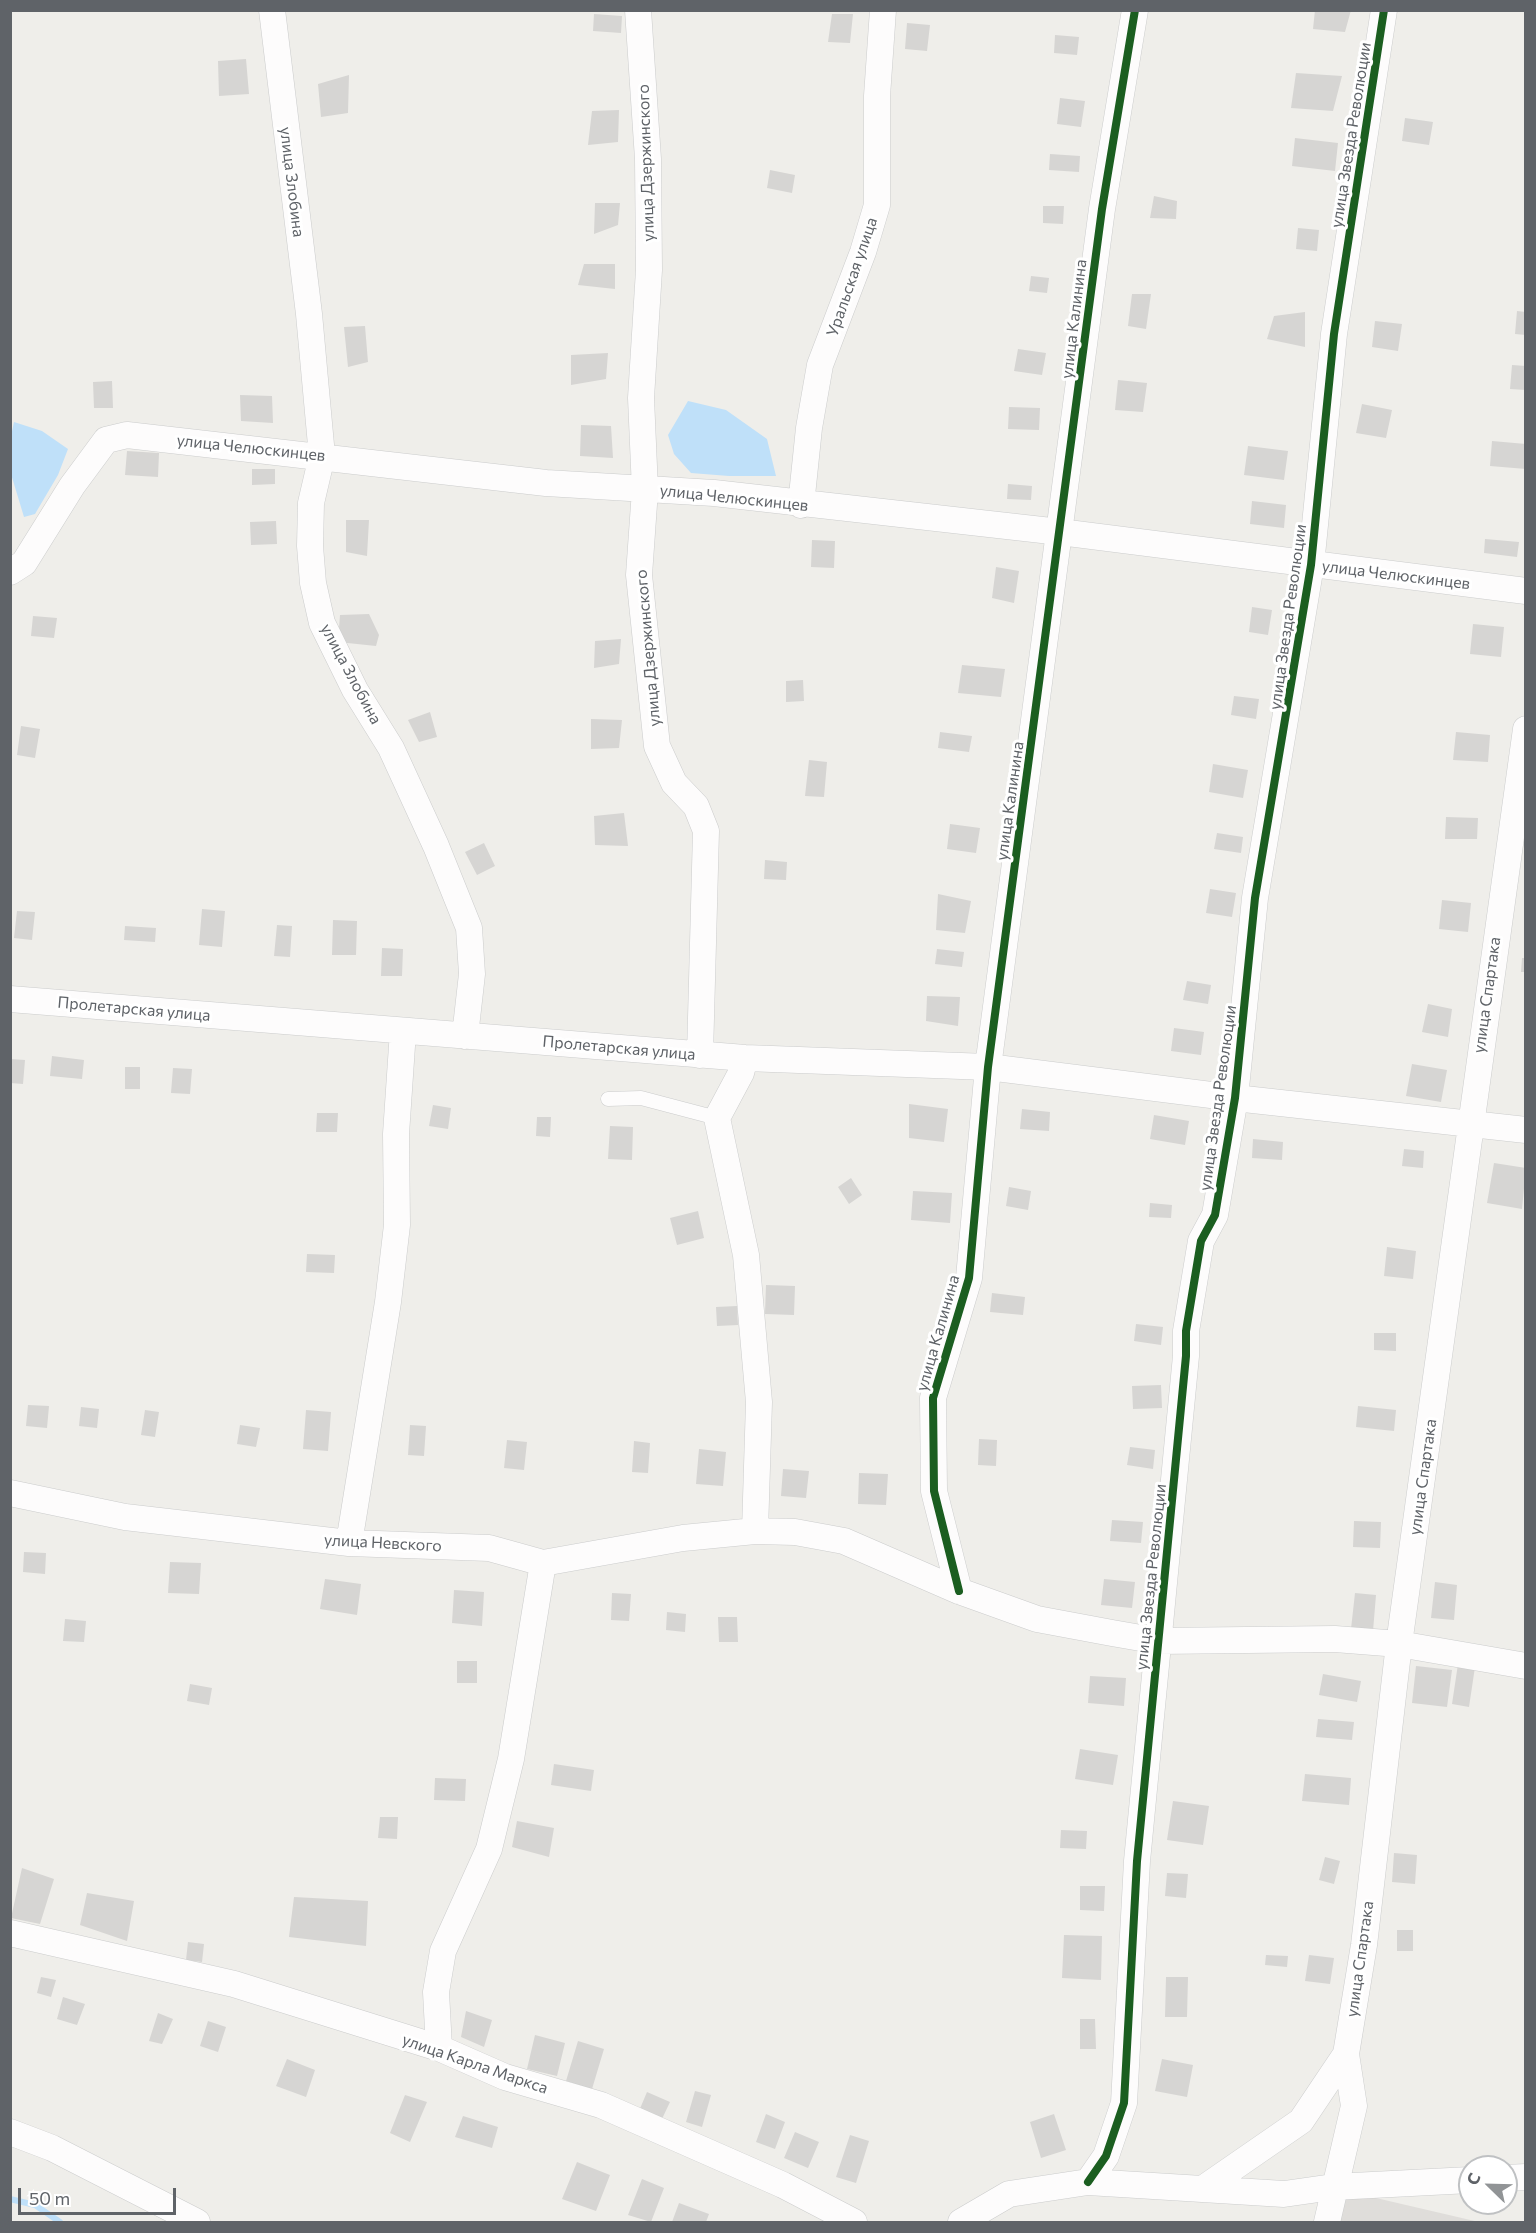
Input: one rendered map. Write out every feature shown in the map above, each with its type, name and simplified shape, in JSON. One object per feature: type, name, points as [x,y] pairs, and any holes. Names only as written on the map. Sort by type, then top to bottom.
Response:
[{"type":"street","name":"улица Злобина","points":[[272,10],[309,314],[322,456],[311,503],[310,546],[313,582],[322,623],[355,690],[391,748],[436,846],[469,928],[472,974],[465,1036]]},
{"type":"street","name":"улица Дзержинского","points":[[638,10],[648,159],[649,270],[641,398],[645,490],[639,575],[657,746],[674,783],[696,806],[706,831],[700,1055]]},
{"type":"street","name":"Уральская улица","points":[[801,505],[809,428],[820,365],[863,252],[877,205],[877,96],[883,10]]},
{"type":"street","name":"улица Калинина","points":[[959,1591],[934,1491],[933,1398],[969,1278],[988,1066],[1102,209],[1135,10]]},
{"type":"street","name":"улица Звезда Революции","points":[[1088,2182],[1106,2156],[1124,2103],[1137,1861],[1186,1356],[1186,1331],[1201,1241],[1215,1215],[1235,1098],[1255,898],[1311,565],[1334,334],[1384,10]]},
{"type":"street","name":"улица Челюскинцев","points":[[10,572],[24,563],[72,486],[106,440],[127,435],[546,483],[714,493],[801,505],[1060,532],[1526,591]]},
{"type":"street","name":"улица Спартака","points":[[1327,2223],[1333,2187],[1354,2106],[1346,2054],[1364,1945],[1399,1644],[1469,1122],[1526,729]]},
{"type":"street","name":"Пролетарская улица","points":[[10,999],[700,1055],[988,1066],[1235,1098],[1526,1130]]},
{"type":"street","points":[[349,1543],[388,1302],[397,1225],[396,1134],[403,1031]]},
{"type":"street","points":[[745,1058],[741,1073],[717,1118],[746,1255],[759,1402],[755,1531]]},
{"type":"street","name":"улица Невского","points":[[10,1492],[125,1517],[349,1543],[489,1548],[543,1563],[683,1538],[755,1531],[795,1532],[844,1541],[959,1591],[1037,1619],[1158,1641],[1335,1639],[1399,1644],[1526,1666]]},
{"type":"street","points":[[440,2048],[436,1992],[443,1951],[489,1849],[511,1759],[543,1563]]},
{"type":"street","name":"улица Карла Маркса","points":[[10,1933],[234,1984],[440,2048],[505,2077],[601,2105],[642,2122],[783,2185],[854,2223]]},
{"type":"street","points":[[1204,2188],[1301,2121],[1346,2054]]},
{"type":"street","points":[[10,2132],[52,2148],[197,2223]]},
{"type":"street","points":[[961,2223],[1009,2194],[1088,2182],[1284,2194],[1333,2187],[1458,2181]]},
{"type":"lane","points":[[608,1100],[641,1098],[717,1118]]},
{"type":"shaded area","points":[[1346,2191],[1479,2222],[1339,2222]]},
{"type":"water","points":[[688,401],[726,410],[767,439],[776,476],[691,473],[674,454],[668,435]]},
{"type":"water","points":[[14,422],[42,431],[68,449],[58,475],[35,514],[24,517],[11,474],[11,436]]},
{"type":"building","points":[[1315,10],[1351,10],[1345,32],[1313,29]]},
{"type":"building","points":[[594,14],[622,16],[621,33],[593,31]]},
{"type":"building","points":[[832,14],[853,14],[850,43],[828,42]]},
{"type":"building","points":[[907,23],[930,25],[927,51],[905,49]]},
{"type":"building","points":[[1055,35],[1079,37],[1077,55],[1054,53]]},
{"type":"building","points":[[246,59],[249,94],[219,96],[218,61]]},
{"type":"building","points":[[1296,73],[1342,76],[1333,111],[1291,108]]},
{"type":"building","points":[[349,75],[348,113],[321,117],[318,84]]},
{"type":"building","points":[[1060,98],[1085,101],[1081,127],[1057,124]]},
{"type":"building","points":[[619,110],[618,142],[588,145],[592,111]]},
{"type":"building","points":[[1405,118],[1433,122],[1429,145],[1402,141]]},
{"type":"building","points":[[1295,138],[1338,143],[1335,171],[1292,166]]},
{"type":"building","points":[[1050,154],[1080,156],[1079,172],[1049,170]]},
{"type":"building","points":[[770,170],[795,175],[792,193],[767,188]]},
{"type":"building","points":[[1154,196],[1177,201],[1176,219],[1150,218]]},
{"type":"building","points":[[595,203],[620,203],[618,225],[594,234]]},
{"type":"building","points":[[1043,206],[1064,206],[1063,224],[1043,223]]},
{"type":"building","points":[[1298,228],[1319,230],[1317,251],[1296,249]]},
{"type":"building","points":[[584,264],[615,264],[615,289],[578,285]]},
{"type":"building","points":[[1031,276],[1049,278],[1047,293],[1029,291]]},
{"type":"building","points":[[1132,294],[1151,294],[1146,329],[1128,326]]},
{"type":"building","points":[[1517,311],[1526,312],[1526,335],[1515,334]]},
{"type":"building","points":[[1305,312],[1305,347],[1267,339],[1274,316]]},
{"type":"building","points":[[1375,321],[1402,324],[1398,351],[1372,347]]},
{"type":"building","points":[[365,326],[368,362],[348,367],[344,327]]},
{"type":"building","points":[[1018,349],[1046,353],[1042,375],[1014,371]]},
{"type":"building","points":[[608,353],[606,379],[571,385],[571,355]]},
{"type":"building","points":[[1512,365],[1526,366],[1526,390],[1510,389]]},
{"type":"building","points":[[1118,380],[1147,383],[1143,412],[1115,410]]},
{"type":"building","points":[[112,381],[113,408],[94,408],[93,382]]},
{"type":"building","points":[[240,395],[272,396],[273,423],[241,421]]},
{"type":"building","points":[[1362,404],[1392,410],[1386,438],[1356,433]]},
{"type":"building","points":[[1009,407],[1040,408],[1039,430],[1008,429]]},
{"type":"building","points":[[581,425],[611,426],[613,458],[580,456]]},
{"type":"building","points":[[1492,441],[1526,444],[1526,469],[1490,466]]},
{"type":"building","points":[[1248,446],[1288,451],[1284,480],[1244,475]]},
{"type":"building","points":[[127,451],[159,453],[158,477],[125,475]]},
{"type":"building","points":[[252,469],[275,469],[275,484],[252,485]]},
{"type":"building","points":[[1008,484],[1032,486],[1031,500],[1007,499]]},
{"type":"building","points":[[1252,501],[1286,505],[1284,528],[1250,524]]},
{"type":"building","points":[[346,520],[369,520],[367,556],[346,552]]},
{"type":"building","points":[[276,521],[277,544],[251,545],[250,522]]},
{"type":"building","points":[[1485,539],[1519,542],[1517,557],[1484,553]]},
{"type":"building","points":[[812,540],[835,541],[834,568],[811,567]]},
{"type":"building","points":[[996,567],[1019,571],[1014,603],[992,598]]},
{"type":"building","points":[[1252,607],[1272,610],[1268,635],[1249,632]]},
{"type":"building","points":[[369,614],[379,635],[376,646],[338,642],[340,615]]},
{"type":"building","points":[[33,616],[57,618],[54,638],[31,636]]},
{"type":"building","points":[[1473,624],[1504,627],[1501,657],[1470,654]]},
{"type":"building","points":[[621,639],[619,664],[594,668],[595,641]]},
{"type":"building","points":[[962,665],[1005,669],[1001,697],[958,693]]},
{"type":"building","points":[[803,680],[804,701],[786,702],[786,681]]},
{"type":"building","points":[[1234,696],[1259,699],[1256,719],[1231,715]]},
{"type":"building","points":[[430,712],[437,737],[419,742],[408,720]]},
{"type":"building","points":[[591,719],[622,720],[619,748],[591,749]]},
{"type":"building","points":[[21,726],[40,729],[35,758],[17,755]]},
{"type":"building","points":[[940,732],[972,736],[969,752],[938,748]]},
{"type":"building","points":[[1456,732],[1490,735],[1488,762],[1453,760]]},
{"type":"building","points":[[809,760],[827,762],[824,797],[805,796]]},
{"type":"building","points":[[1213,764],[1248,770],[1243,798],[1209,792]]},
{"type":"building","points":[[624,813],[628,846],[595,845],[594,816]]},
{"type":"building","points":[[1446,817],[1478,818],[1477,839],[1445,839]]},
{"type":"building","points":[[950,824],[980,828],[976,853],[947,849]]},
{"type":"building","points":[[1217,833],[1243,837],[1241,853],[1214,849]]},
{"type":"building","points":[[484,843],[495,866],[477,875],[465,852]]},
{"type":"building","points":[[765,860],[787,862],[786,880],[764,879]]},
{"type":"building","points":[[1210,889],[1236,893],[1232,917],[1206,913]]},
{"type":"building","points":[[938,894],[971,901],[965,933],[936,930]]},
{"type":"building","points":[[1442,900],[1471,903],[1468,932],[1439,929]]},
{"type":"building","points":[[202,909],[225,911],[222,947],[199,945]]},
{"type":"building","points":[[17,911],[35,912],[32,940],[14,938]]},
{"type":"building","points":[[333,920],[357,921],[356,955],[332,955]]},
{"type":"building","points":[[277,925],[292,926],[290,957],[274,956]]},
{"type":"building","points":[[125,926],[156,928],[155,942],[124,940]]},
{"type":"building","points":[[382,948],[403,949],[402,976],[381,976]]},
{"type":"building","points":[[937,949],[964,952],[962,967],[935,964]]},
{"type":"building","points":[[1522,958],[1526,958],[1526,972],[1521,972]]},
{"type":"building","points":[[1187,981],[1211,985],[1208,1004],[1183,1000]]},
{"type":"building","points":[[927,996],[960,997],[958,1026],[926,1021]]},
{"type":"building","points":[[1428,1004],[1452,1009],[1448,1037],[1422,1032]]},
{"type":"building","points":[[1174,1028],[1204,1032],[1201,1055],[1171,1051]]},
{"type":"building","points":[[52,1056],[84,1060],[82,1079],[50,1076]]},
{"type":"building","points":[[10,1059],[25,1060],[23,1084],[10,1083]]},
{"type":"building","points":[[1412,1064],[1447,1070],[1441,1102],[1406,1096]]},
{"type":"building","points":[[125,1067],[140,1067],[140,1089],[125,1089]]},
{"type":"building","points":[[173,1068],[192,1069],[190,1094],[171,1093]]},
{"type":"building","points":[[909,1104],[948,1109],[944,1142],[909,1138]]},
{"type":"building","points":[[433,1105],[451,1108],[448,1129],[429,1126]]},
{"type":"building","points":[[1022,1109],[1050,1112],[1049,1131],[1020,1129]]},
{"type":"building","points":[[317,1113],[338,1113],[337,1132],[316,1132]]},
{"type":"building","points":[[1154,1115],[1189,1121],[1185,1145],[1150,1139]]},
{"type":"building","points":[[537,1117],[551,1117],[550,1137],[536,1136]]},
{"type":"building","points":[[610,1126],[633,1127],[632,1160],[608,1159]]},
{"type":"building","points":[[1253,1139],[1283,1142],[1282,1160],[1252,1158]]},
{"type":"building","points":[[1404,1149],[1424,1151],[1423,1168],[1402,1166]]},
{"type":"building","points":[[1494,1163],[1526,1168],[1522,1209],[1487,1203]]},
{"type":"building","points":[[851,1178],[862,1195],[849,1204],[838,1187]]},
{"type":"building","points":[[1009,1187],[1031,1191],[1028,1210],[1006,1206]]},
{"type":"building","points":[[913,1191],[952,1193],[950,1223],[911,1220]]},
{"type":"building","points":[[1150,1203],[1172,1205],[1171,1218],[1149,1217]]},
{"type":"building","points":[[698,1211],[704,1238],[677,1245],[670,1218]]},
{"type":"building","points":[[1387,1247],[1416,1251],[1413,1279],[1384,1276]]},
{"type":"building","points":[[307,1254],[335,1255],[334,1273],[306,1272]]},
{"type":"building","points":[[766,1285],[795,1286],[794,1315],[765,1314]]},
{"type":"building","points":[[992,1293],[1025,1297],[1023,1315],[990,1312]]},
{"type":"building","points":[[737,1306],[738,1325],[717,1326],[716,1307]]},
{"type":"building","points":[[1136,1324],[1163,1327],[1161,1345],[1134,1341]]},
{"type":"building","points":[[1374,1333],[1396,1333],[1396,1351],[1374,1350]]},
{"type":"building","points":[[1161,1385],[1162,1408],[1133,1409],[1132,1386]]},
{"type":"building","points":[[28,1405],[49,1406],[47,1428],[26,1426]]},
{"type":"building","points":[[1358,1406],[1396,1410],[1394,1431],[1356,1427]]},
{"type":"building","points":[[81,1407],[99,1409],[97,1428],[79,1426]]},
{"type":"building","points":[[145,1410],[159,1412],[155,1437],[141,1435]]},
{"type":"building","points":[[306,1410],[331,1412],[328,1451],[303,1449]]},
{"type":"building","points":[[240,1425],[260,1428],[256,1447],[237,1444]]},
{"type":"building","points":[[410,1425],[426,1426],[424,1456],[408,1455]]},
{"type":"building","points":[[979,1439],[997,1440],[996,1466],[978,1465]]},
{"type":"building","points":[[507,1440],[527,1442],[524,1470],[504,1468]]},
{"type":"building","points":[[634,1441],[650,1443],[648,1473],[632,1472]]},
{"type":"building","points":[[1130,1447],[1155,1450],[1153,1469],[1127,1465]]},
{"type":"building","points":[[699,1449],[726,1452],[723,1486],[696,1484]]},
{"type":"building","points":[[783,1469],[809,1471],[806,1498],[781,1496]]},
{"type":"building","points":[[859,1473],[888,1474],[886,1505],[858,1504]]},
{"type":"building","points":[[1112,1520],[1143,1522],[1141,1543],[1110,1541]]},
{"type":"building","points":[[1354,1521],[1381,1522],[1380,1548],[1353,1547]]},
{"type":"building","points":[[24,1552],[46,1553],[45,1574],[23,1572]]},
{"type":"building","points":[[170,1562],[201,1563],[199,1594],[168,1593]]},
{"type":"building","points":[[325,1579],[361,1584],[357,1615],[320,1609]]},
{"type":"building","points":[[1104,1579],[1135,1582],[1132,1608],[1101,1605]]},
{"type":"building","points":[[1435,1582],[1457,1585],[1454,1620],[1431,1618]]},
{"type":"building","points":[[454,1590],[484,1592],[482,1626],[452,1623]]},
{"type":"building","points":[[612,1593],[631,1594],[629,1621],[611,1620]]},
{"type":"building","points":[[1355,1593],[1376,1595],[1373,1631],[1351,1629]]},
{"type":"building","points":[[667,1612],[686,1614],[685,1632],[666,1630]]},
{"type":"building","points":[[718,1617],[737,1617],[738,1642],[719,1642]]},
{"type":"building","points":[[65,1619],[86,1621],[84,1642],[63,1641]]},
{"type":"building","points":[[457,1661],[477,1661],[477,1683],[457,1683]]},
{"type":"building","points":[[1458,1664],[1475,1667],[1469,1707],[1452,1704]]},
{"type":"building","points":[[1416,1666],[1452,1670],[1447,1707],[1412,1703]]},
{"type":"building","points":[[1323,1674],[1361,1681],[1357,1702],[1319,1695]]},
{"type":"building","points":[[1090,1676],[1126,1678],[1124,1706],[1088,1703]]},
{"type":"building","points":[[190,1684],[212,1688],[209,1705],[187,1701]]},
{"type":"building","points":[[1318,1719],[1354,1722],[1352,1740],[1316,1737]]},
{"type":"building","points":[[1080,1749],[1118,1755],[1113,1785],[1075,1779]]},
{"type":"building","points":[[554,1764],[594,1770],[591,1791],[551,1785]]},
{"type":"building","points":[[1305,1774],[1351,1778],[1349,1805],[1302,1801]]},
{"type":"building","points":[[435,1778],[466,1779],[465,1801],[434,1800]]},
{"type":"building","points":[[1173,1801],[1209,1806],[1203,1845],[1167,1840]]},
{"type":"building","points":[[380,1817],[398,1817],[397,1839],[378,1838]]},
{"type":"building","points":[[517,1821],[554,1828],[549,1857],[512,1847]]},
{"type":"building","points":[[1061,1830],[1087,1831],[1086,1849],[1060,1848]]},
{"type":"building","points":[[1394,1853],[1417,1855],[1415,1884],[1392,1882]]},
{"type":"building","points":[[1325,1857],[1340,1861],[1334,1884],[1319,1880]]},
{"type":"building","points":[[22,1868],[54,1879],[40,1924],[11,1918]]},
{"type":"building","points":[[1167,1873],[1188,1874],[1186,1898],[1165,1896]]},
{"type":"building","points":[[1080,1886],[1105,1886],[1104,1911],[1080,1910]]},
{"type":"building","points":[[87,1893],[134,1901],[127,1941],[80,1925]]},
{"type":"building","points":[[294,1897],[368,1901],[366,1946],[289,1937]]},
{"type":"building","points":[[1397,1930],[1413,1930],[1413,1951],[1397,1951]]},
{"type":"building","points":[[1064,1935],[1102,1936],[1101,1980],[1062,1978]]},
{"type":"building","points":[[188,1942],[204,1944],[202,1962],[186,1960]]},
{"type":"building","points":[[1266,1955],[1288,1956],[1287,1967],[1265,1965]]},
{"type":"building","points":[[1309,1955],[1334,1958],[1330,1984],[1305,1981]]},
{"type":"building","points":[[41,1977],[56,1980],[51,1997],[37,1993]]},
{"type":"building","points":[[1166,1977],[1188,1977],[1187,2017],[1165,2017]]},
{"type":"building","points":[[63,1997],[85,2004],[77,2025],[57,2019]]},
{"type":"building","points":[[466,2011],[492,2020],[484,2047],[461,2037]]},
{"type":"building","points":[[158,2013],[173,2019],[162,2044],[149,2041]]},
{"type":"building","points":[[1080,2019],[1095,2019],[1096,2049],[1080,2049]]},
{"type":"building","points":[[208,2021],[226,2027],[218,2052],[200,2046]]},
{"type":"building","points":[[535,2035],[565,2043],[557,2076],[527,2069]]},
{"type":"building","points":[[578,2041],[604,2049],[592,2089],[566,2081]]},
{"type":"building","points":[[287,2059],[315,2070],[306,2097],[276,2086]]},
{"type":"building","points":[[1162,2059],[1193,2065],[1187,2097],[1155,2091]]},
{"type":"building","points":[[695,2091],[711,2095],[702,2127],[686,2122]]},
{"type":"building","points":[[647,2092],[670,2102],[661,2121],[639,2111]]},
{"type":"building","points":[[405,2095],[427,2102],[410,2142],[390,2133]]},
{"type":"building","points":[[766,2114],[785,2122],[775,2149],[756,2142]]},
{"type":"building","points":[[1054,2114],[1066,2150],[1041,2158],[1030,2122]]},
{"type":"building","points":[[463,2116],[498,2127],[492,2148],[455,2137]]},
{"type":"building","points":[[795,2132],[819,2142],[808,2168],[784,2158]]},
{"type":"building","points":[[850,2135],[869,2141],[856,2183],[836,2177]]},
{"type":"building","points":[[577,2162],[610,2175],[596,2211],[562,2199]]},
{"type":"building","points":[[642,2179],[664,2188],[651,2222],[628,2215]]},
{"type":"building","points":[[679,2203],[709,2214],[706,2222],[672,2222]]},
{"type":"waterway","points":[[10,2199],[35,2205],[60,2222]]},
{"type":"cycle path","points":[[959,1591],[934,1491],[933,1398],[969,1278],[988,1067],[1102,209],[1135,10]]},
{"type":"cycle path","points":[[1088,2182],[1106,2156],[1124,2103],[1137,1861],[1186,1356],[1186,1331],[1201,1241],[1215,1215],[1235,1098],[1255,898],[1311,565],[1334,334],[1384,10]]}]
